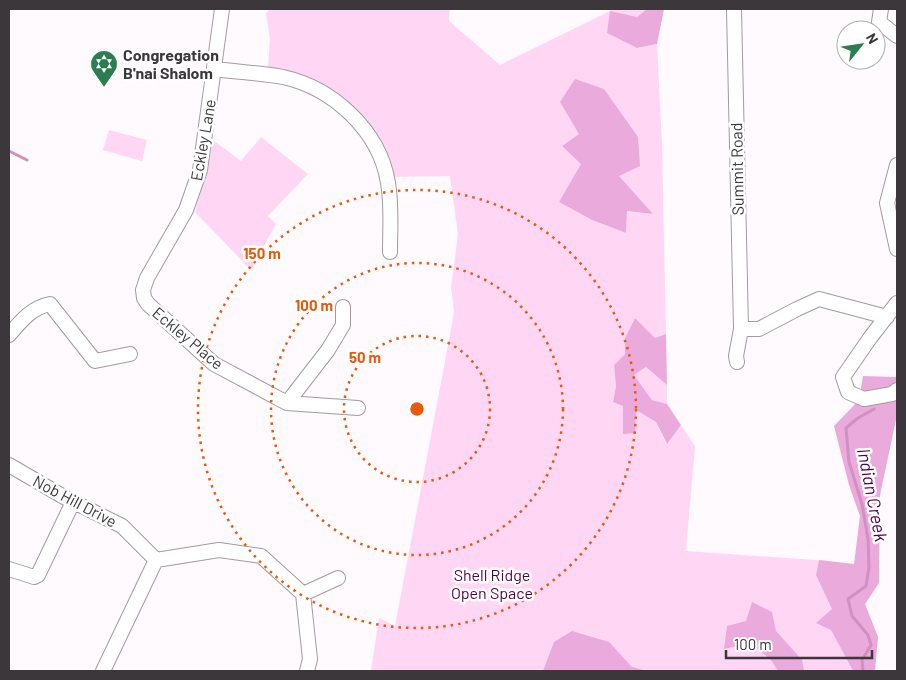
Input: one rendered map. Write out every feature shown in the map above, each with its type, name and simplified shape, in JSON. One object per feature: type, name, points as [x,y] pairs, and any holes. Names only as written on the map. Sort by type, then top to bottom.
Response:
[{"type":"street","name":"Eckley Lane","points":[[186,210],[200,170],[222,9]]},
{"type":"street","name":"Summit Road","points":[[734,9],[741,329],[736,356],[737,362]]},
{"type":"street","points":[[881,9],[879,22],[897,36]]},
{"type":"street","points":[[215,69],[284,77],[322,92],[353,115],[367,132],[379,152],[388,182],[390,252]]},
{"type":"street","points":[[897,165],[887,203],[897,250]]},
{"type":"street","name":"Eckley Place","points":[[186,210],[147,278],[143,290],[144,298],[158,315],[214,364],[287,403],[358,408]]},
{"type":"street","points":[[741,329],[759,329],[797,308],[820,299],[887,317]]},
{"type":"street","points":[[897,303],[843,377],[848,392],[864,399],[892,394],[897,390]]},
{"type":"street","points":[[9,335],[26,316],[40,306],[50,304],[94,360],[130,354]]},
{"type":"street","points":[[287,403],[328,350],[343,325],[343,307]]},
{"type":"street","name":"Nob Hill Drive","points":[[9,464],[73,502],[122,526],[156,560]]},
{"type":"street","points":[[9,569],[34,577],[38,575],[73,502]]},
{"type":"street","points":[[103,671],[156,560],[219,550],[261,556],[303,594],[310,659],[307,671]]},
{"type":"street","points":[[303,594],[338,578]]},
{"type":"green space","name":"Shell Ridge Open Space","points":[[270,9],[450,9],[449,21],[500,65],[611,9],[647,9],[637,17],[637,48],[657,44],[662,144],[666,334],[655,338],[635,318],[625,338],[625,354],[614,365],[616,386],[613,402],[636,410],[656,422],[666,444],[681,425],[695,446],[686,551],[829,561],[832,609],[831,630],[853,671],[371,671],[379,618],[395,626],[452,324],[454,310],[451,288],[458,234],[450,176],[394,177],[383,147],[365,119],[336,92],[304,75],[268,67],[270,39],[266,13]],"holes":[[[579,134],[653,214],[627,211],[626,233],[592,220],[559,202],[582,164],[562,146]]]},
{"type":"green space","points":[[109,130],[147,140],[142,161],[103,150]]},
{"type":"green space","points":[[261,137],[308,174],[268,216],[276,224],[251,270],[195,212],[213,140],[241,161]]},
{"type":"green space","points":[[646,367],[667,385],[667,404],[652,400],[634,375]]},
{"type":"shaded area","points":[[647,9],[664,9],[657,44],[637,48],[607,33],[610,11],[637,17]]},
{"type":"shaded area","points":[[575,79],[604,89],[638,137],[640,166],[619,176],[653,214],[627,211],[626,233],[592,220],[559,202],[581,164],[562,146],[579,134],[560,102]]},
{"type":"shaded area","points":[[635,318],[655,338],[666,334],[667,385],[646,367],[634,375],[652,400],[667,404],[681,425],[667,444],[656,422],[636,410],[635,433],[623,434],[623,406],[613,402],[616,386],[614,365],[625,354],[625,338]]},
{"type":"shaded area","points":[[863,376],[897,376],[897,415],[880,495],[879,583],[865,604],[878,637],[875,671],[853,671],[831,630],[816,623],[832,609],[816,575],[819,560],[854,564],[860,516],[849,485],[834,426],[859,400]]},
{"type":"shaded area","points":[[752,602],[772,612],[776,631],[802,660],[804,671],[778,671],[771,660],[751,643],[724,649],[727,626],[746,621]]},
{"type":"shaded area","points":[[572,631],[609,642],[632,667],[647,671],[543,671],[554,642]]},
{"type":"waterway","points":[[9,151],[27,160]]},
{"type":"waterway","name":"Indian Creek","points":[[863,671],[862,660],[871,645],[868,635],[852,616],[848,599],[866,586],[869,567],[868,539],[862,504],[849,462],[846,428],[858,418],[874,409]]},
{"type":"place","name":"Congregation B'nai Shalom","points":[[104,88]]}]
